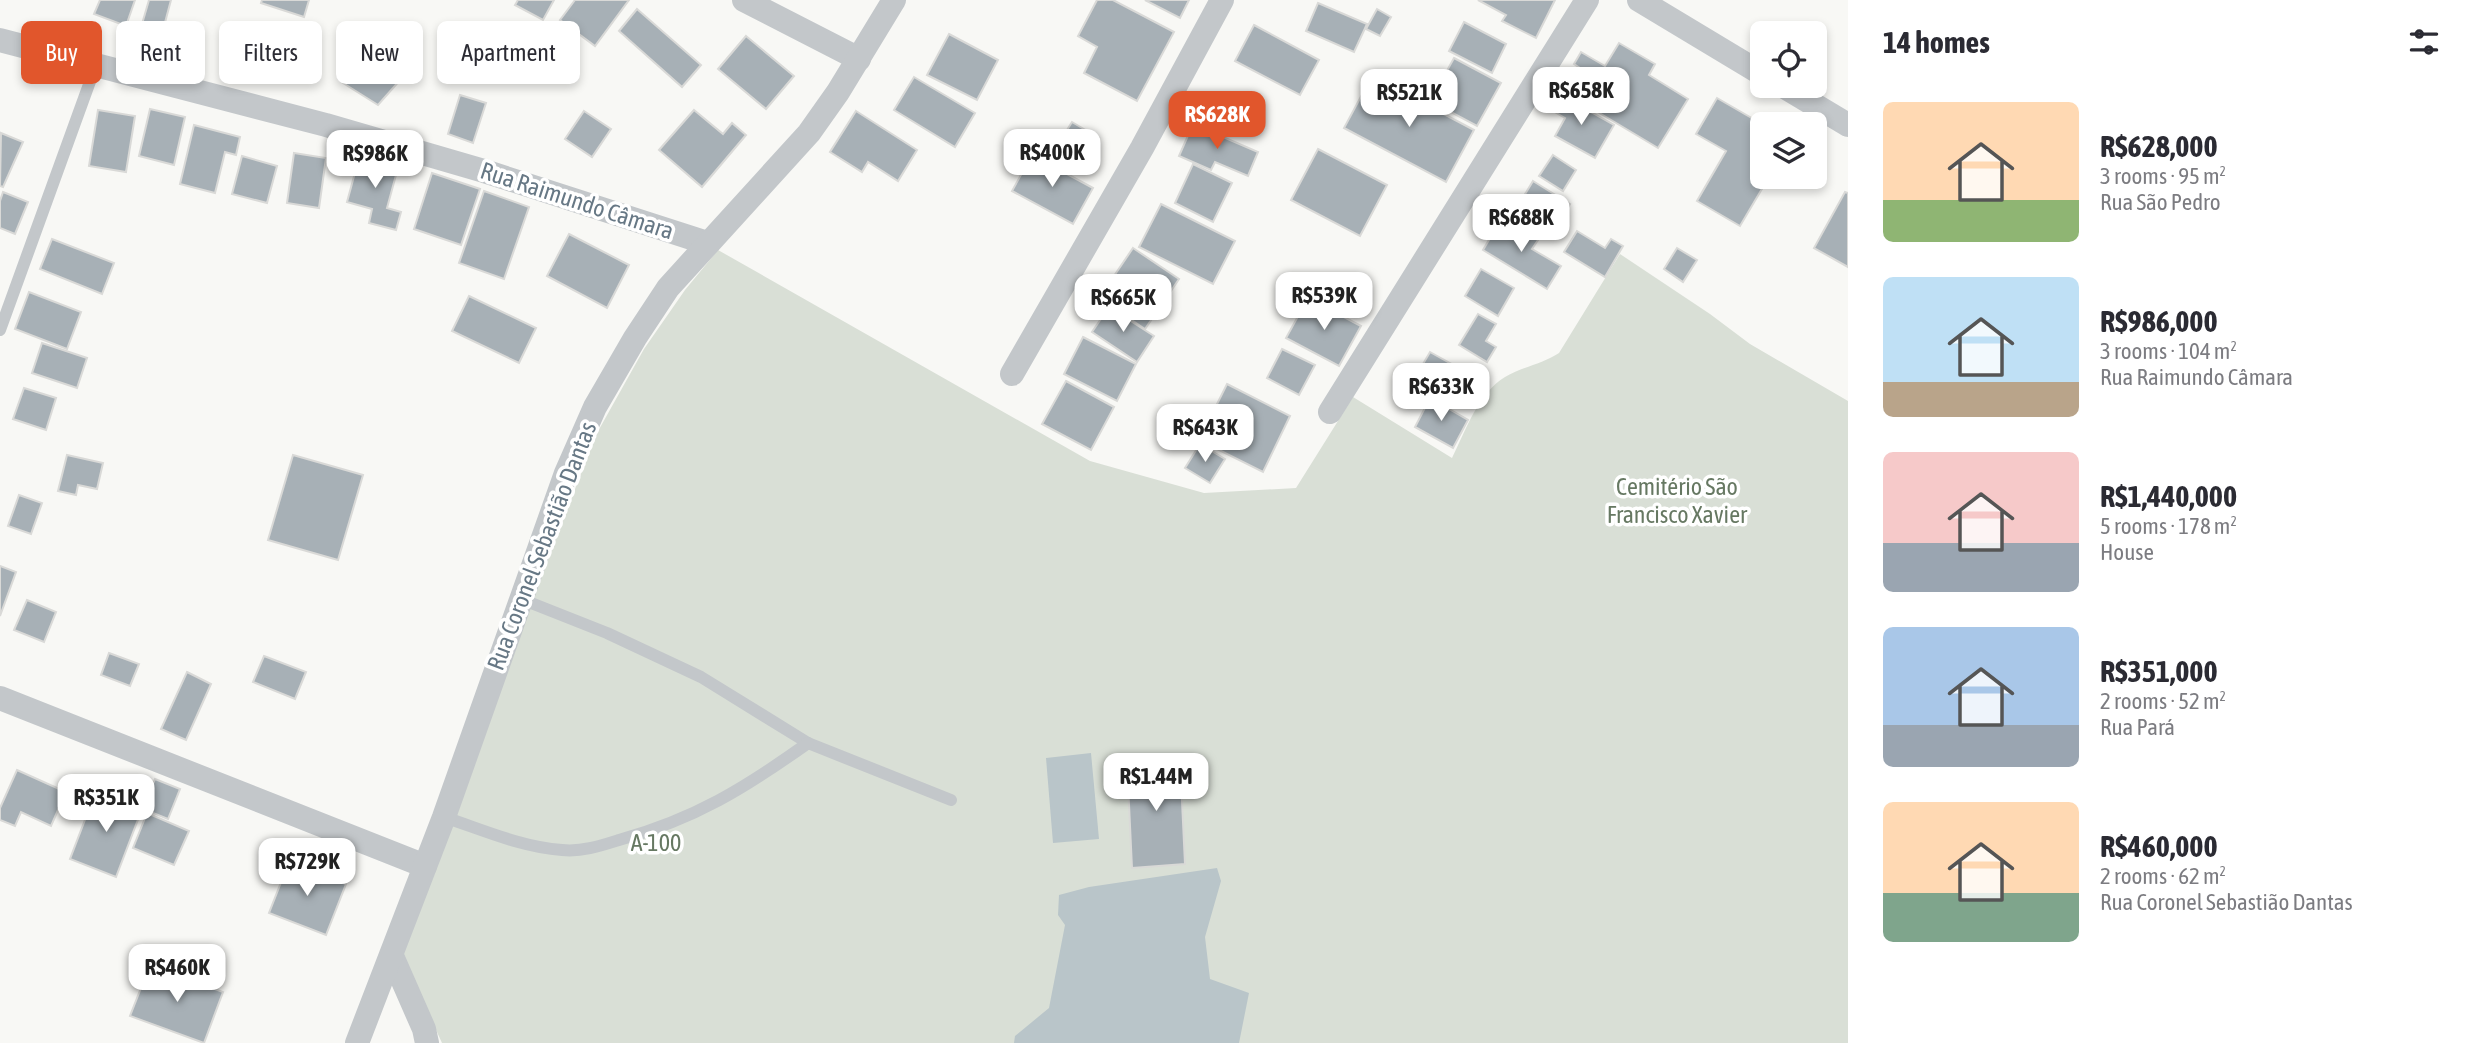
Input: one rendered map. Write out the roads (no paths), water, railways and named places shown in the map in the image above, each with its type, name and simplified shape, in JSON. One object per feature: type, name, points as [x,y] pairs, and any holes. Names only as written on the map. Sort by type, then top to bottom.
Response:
[{"type":"street","points":[[744,0],[859,59]]},
{"type":"street","name":"Rua Coronel Sebastião Dantas","points":[[357,1043],[444,817],[566,473],[595,407],[668,288],[809,133],[859,59],[894,0]]},
{"type":"street","points":[[1012,374],[1142,148],[1222,0]]},
{"type":"street","points":[[1331,412],[1587,0]]},
{"type":"street","points":[[1639,0],[1750,67]]},
{"type":"street","name":"Rua Raimundo Câmara","points":[[0,40],[21,45]]},
{"type":"street","name":"Rua Raimundo Câmara","points":[[102,67],[326,125],[484,171],[707,243]]},
{"type":"street","points":[[1803,98],[1848,125]]},
{"type":"street","points":[[0,698],[425,866]]},
{"type":"street","points":[[391,956],[424,1030],[427,1043]]},
{"type":"lane","points":[[0,330],[89,84]]},
{"type":"lane","points":[[521,599],[607,633],[701,677],[808,743],[951,800]]},
{"type":"lane","points":[[444,817],[530,846],[565,851],[590,849],[646,833],[700,811],[748,785],[808,743]]},
{"type":"park label","name":"Cemitério São Francisco Xavier","points":[[1677,501]]},
{"type":"park label","name":"A-100","points":[[656,843]]}]
